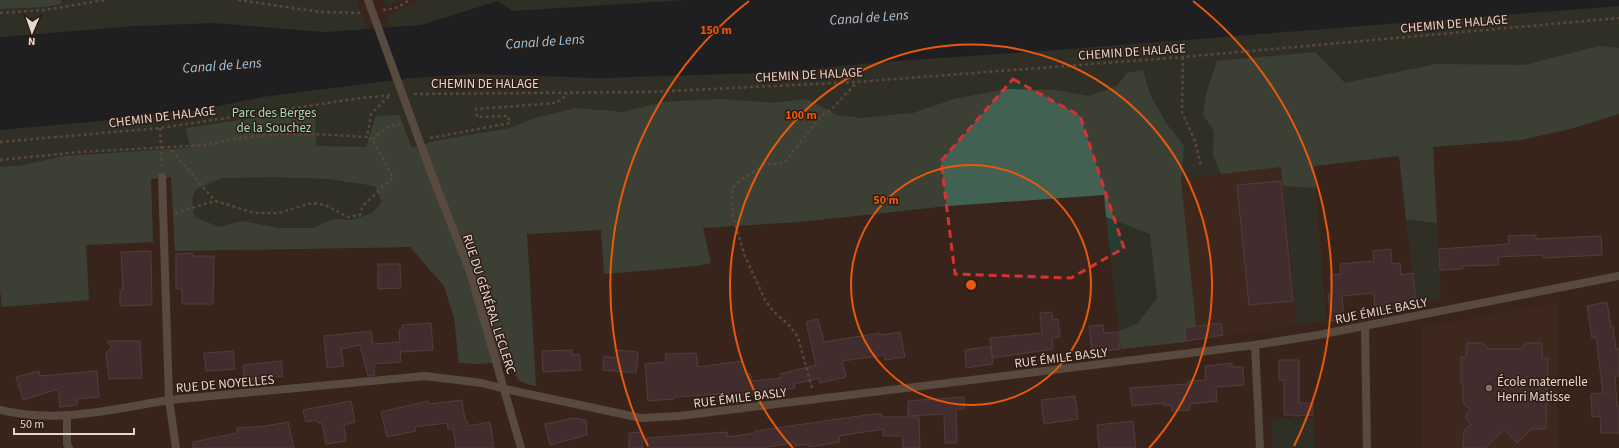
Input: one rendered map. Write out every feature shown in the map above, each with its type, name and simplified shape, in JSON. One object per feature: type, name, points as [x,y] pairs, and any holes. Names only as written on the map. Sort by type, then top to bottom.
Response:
[{"type":"street","name":"RUE DU GÉNÉRAL LECLERC","points":[[368,0],[430,170],[470,272],[521,448]]},
{"type":"street","name":"RUE DE NOYELLES","points":[[162,177],[170,400],[425,376],[482,383],[505,389]]},
{"type":"street","name":"RUE ÉMILE BASLY","points":[[505,389],[641,418],[679,416],[1255,345],[1318,335],[1619,276]]},
{"type":"street","points":[[1365,326],[1367,448]]},
{"type":"street","points":[[1255,345],[1260,448]]},
{"type":"street","points":[[0,410],[30,416],[67,416],[170,400],[176,448]]},
{"type":"street","points":[[67,416],[67,444],[69,448]]},
{"type":"path","points":[[0,13],[44,10],[105,0]]},
{"type":"path","points":[[238,0],[321,12],[362,13]]},
{"type":"path","points":[[382,10],[396,8],[410,0]]},
{"type":"path","name":"CHEMIN DE HALAGE","points":[[412,94],[428,92],[648,92],[856,82],[1183,57],[1619,18]]},
{"type":"path","points":[[1183,57],[1182,112],[1195,141],[1201,166]]},
{"type":"path","points":[[813,400],[812,384],[798,337],[788,324],[774,312],[765,300],[744,254],[733,216],[731,196],[732,188],[740,180],[764,165],[784,163],[822,115],[831,110],[856,82]]},
{"type":"path","points":[[419,139],[510,123],[508,116],[477,117],[476,109],[556,103],[568,93]]},
{"type":"path","name":"CHEMIN DE HALAGE","points":[[0,142],[160,128],[361,98],[397,95]]},
{"type":"path","points":[[367,137],[371,114],[390,96]]},
{"type":"path","points":[[373,140],[382,130],[394,125],[414,123]]},
{"type":"path","points":[[160,128],[162,177]]},
{"type":"path","points":[[0,160],[161,146],[207,145],[231,139],[278,134],[315,134],[367,137],[373,140],[393,177],[363,206],[360,216],[348,217],[325,205],[312,203],[278,213],[255,213],[215,201],[168,146]]},
{"type":"path","points":[[164,217],[215,201]]},
{"type":"highlighted area","points":[[1013,79],[1080,116],[1124,248],[1071,278],[955,274],[941,161]]},
{"type":"shaded area","points":[[1281,167],[1297,325],[1186,342],[1185,328],[1196,326],[1181,179]]},
{"type":"shaded area","name":"École maternelle Henri Matisse","points":[[1558,302],[1557,448],[1421,448],[1421,328]]},
{"type":"green space","name":"Parc des Berges de la Souchez","points":[[0,0],[357,0],[386,81],[471,74],[600,78],[767,73],[895,61],[1057,50],[1619,6],[1619,114],[1570,129],[1521,140],[1432,147],[1399,156],[1314,166],[1281,167],[1181,179],[1104,195],[948,206],[799,222],[703,228],[711,263],[696,266],[604,274],[601,230],[527,234],[536,386],[524,383],[518,379],[510,361],[481,364],[459,363],[454,318],[444,286],[410,247],[175,251],[171,177],[151,179],[153,242],[86,245],[89,300],[2,307],[0,289]]},
{"type":"green space","points":[[0,0],[61,0],[62,4],[44,7],[0,9]]},
{"type":"green space","points":[[384,0],[403,0],[386,7]]},
{"type":"green space","points":[[420,0],[686,0],[512,11],[498,1],[421,25],[390,27],[386,16]]},
{"type":"green space","points":[[1599,46],[1619,48],[1619,114],[1570,129],[1521,140],[1433,147],[1437,223],[1406,219],[1399,156],[1314,166],[1316,188],[1283,186],[1281,167],[1221,174],[1213,155],[1214,131],[1203,115],[1206,94],[1217,61],[1315,52],[1345,83],[1436,64],[1525,65]]},
{"type":"green space","points":[[1143,70],[1150,94],[1166,123],[1184,146],[1181,179],[1196,326],[1185,328],[1186,342],[1121,349],[1119,331],[1137,324],[1157,298],[1150,234],[1106,217],[1104,195],[948,206],[799,222],[703,228],[711,263],[696,266],[604,274],[601,230],[527,234],[536,386],[524,383],[518,379],[510,361],[481,364],[459,363],[454,318],[444,286],[410,247],[175,251],[171,177],[151,179],[153,242],[86,245],[89,300],[2,307],[0,289],[0,167],[19,166],[65,156],[190,148],[186,128],[315,109],[316,146],[366,147],[376,116],[399,115],[412,148],[435,141],[510,128],[535,118],[576,108],[623,112],[664,102],[720,99],[773,103],[807,99],[837,115],[861,118],[913,113],[954,99],[1006,89],[1055,90],[1089,96],[1117,86],[1127,73]],"holes":[[[273,177],[329,179],[375,186],[382,202],[372,213],[353,220],[333,219],[313,228],[278,228],[242,221],[219,227],[194,217],[192,199],[196,189],[222,178]]]},
{"type":"green space","points":[[1283,186],[1316,188],[1326,321],[1297,325]]},
{"type":"green space","points":[[1106,217],[1150,233],[1157,298],[1137,324],[1119,331]]},
{"type":"green space","points":[[1406,219],[1437,223],[1441,299],[1416,304]]},
{"type":"green space","points":[[1314,418],[1315,448],[1272,448],[1271,419]]},
{"type":"water","name":"Canal de Lens","points":[[686,0],[1619,0],[1619,6],[1057,50],[895,61],[767,73],[600,78],[471,74],[412,78],[263,97],[193,111],[0,130],[0,37],[135,26],[214,23],[325,32],[421,25],[498,1],[512,11]]},
{"type":"building","points":[[1281,181],[1293,301],[1249,305],[1237,185]]},
{"type":"building","points":[[1536,235],[1536,239],[1601,236],[1602,255],[1544,258],[1543,255],[1498,257],[1499,265],[1463,266],[1463,269],[1440,270],[1439,249],[1509,244],[1508,236]]},
{"type":"building","points":[[1391,249],[1392,264],[1400,263],[1401,275],[1413,273],[1416,304],[1375,312],[1374,293],[1342,296],[1344,318],[1331,321],[1328,294],[1331,294],[1330,275],[1341,274],[1340,264],[1374,261],[1373,251]]},
{"type":"building","points":[[151,251],[152,305],[120,306],[120,290],[123,290],[121,252]]},
{"type":"building","points":[[193,253],[193,256],[214,256],[213,304],[182,304],[182,289],[176,289],[176,254]]},
{"type":"building","points":[[378,264],[400,264],[401,288],[378,289]]},
{"type":"building","points":[[1607,302],[1611,327],[1613,326],[1616,349],[1619,349],[1619,376],[1615,376],[1617,406],[1619,406],[1619,433],[1601,433],[1600,416],[1592,417],[1591,394],[1603,393],[1596,337],[1592,338],[1587,306]]},
{"type":"building","points":[[1052,312],[1053,320],[1058,319],[1060,337],[1052,338],[1053,349],[992,358],[990,338],[1042,333],[1040,313]]},
{"type":"building","points":[[818,319],[824,342],[880,333],[880,335],[900,332],[905,357],[885,360],[884,355],[842,361],[846,377],[820,383],[819,378],[794,384],[795,388],[722,398],[721,394],[674,397],[674,399],[648,401],[645,364],[666,362],[665,354],[696,353],[698,367],[742,361],[746,374],[750,373],[752,381],[781,378],[780,374],[816,365],[806,322]]},
{"type":"building","points":[[431,323],[433,350],[401,352],[400,349],[401,362],[374,364],[375,375],[368,376],[360,345],[341,349],[344,366],[327,368],[324,336],[371,331],[373,344],[400,342],[399,330],[402,330],[402,325]]},
{"type":"building","points":[[1221,323],[1223,335],[1186,341],[1185,328]]},
{"type":"building","points":[[1103,325],[1104,333],[1118,332],[1120,349],[1092,353],[1089,326]]},
{"type":"building","points":[[107,341],[140,341],[142,378],[109,379],[106,353],[112,347]]},
{"type":"building","points":[[1467,343],[1482,343],[1489,349],[1520,349],[1526,343],[1542,343],[1542,358],[1548,358],[1546,429],[1531,429],[1517,443],[1504,430],[1485,448],[1463,448],[1464,430],[1471,424],[1465,418],[1470,409],[1463,403],[1463,383],[1461,383],[1461,357],[1466,357]]},
{"type":"building","points":[[991,346],[993,364],[966,368],[965,350]]},
{"type":"building","points":[[572,350],[572,355],[579,354],[581,370],[543,372],[542,351]]},
{"type":"building","points":[[617,350],[638,352],[636,373],[603,370],[604,356],[616,358]]},
{"type":"building","points":[[233,351],[235,369],[206,371],[204,353]]},
{"type":"building","points":[[1279,360],[1299,360],[1299,403],[1313,403],[1313,415],[1284,415],[1284,380],[1279,380]]},
{"type":"building","points":[[281,361],[283,376],[244,380],[243,365]]},
{"type":"building","points":[[1232,363],[1232,367],[1243,367],[1244,385],[1216,387],[1217,401],[1190,404],[1190,410],[1172,411],[1171,405],[1164,406],[1164,403],[1132,406],[1130,388],[1188,384],[1188,381],[1206,380],[1205,366]]},
{"type":"building","points":[[39,371],[40,376],[97,371],[99,397],[77,399],[77,405],[60,407],[58,389],[23,400],[16,377]]},
{"type":"building","points":[[1075,396],[1078,419],[1044,424],[1041,400]]},
{"type":"building","points":[[964,397],[964,409],[956,409],[957,443],[945,443],[944,414],[908,416],[908,401]]},
{"type":"building","points":[[462,400],[465,420],[467,420],[468,426],[490,422],[494,448],[456,448],[453,429],[448,429],[447,423],[415,427],[416,431],[387,437],[381,412],[428,401],[429,404]]},
{"type":"building","points":[[351,401],[355,422],[344,425],[346,441],[326,444],[322,423],[318,423],[317,420],[306,422],[303,410]]},
{"type":"building","points":[[882,414],[882,417],[919,417],[920,448],[903,448],[902,436],[883,436],[883,429],[839,436],[840,442],[809,447],[809,444],[795,446],[794,443],[760,448],[648,448],[647,438],[727,432],[728,437],[755,433],[755,431]]},
{"type":"building","points":[[574,418],[586,420],[587,435],[550,445],[545,424]]},
{"type":"building","points":[[1133,421],[1136,448],[1099,448],[1097,425]]},
{"type":"building","points":[[288,422],[294,448],[193,448],[193,442],[237,433],[237,428],[265,426]]},
{"type":"building","points":[[642,432],[643,448],[629,448],[629,433]]},
{"type":"place","name":"École maternelle Henri Matisse","points":[[1489,388]]}]
